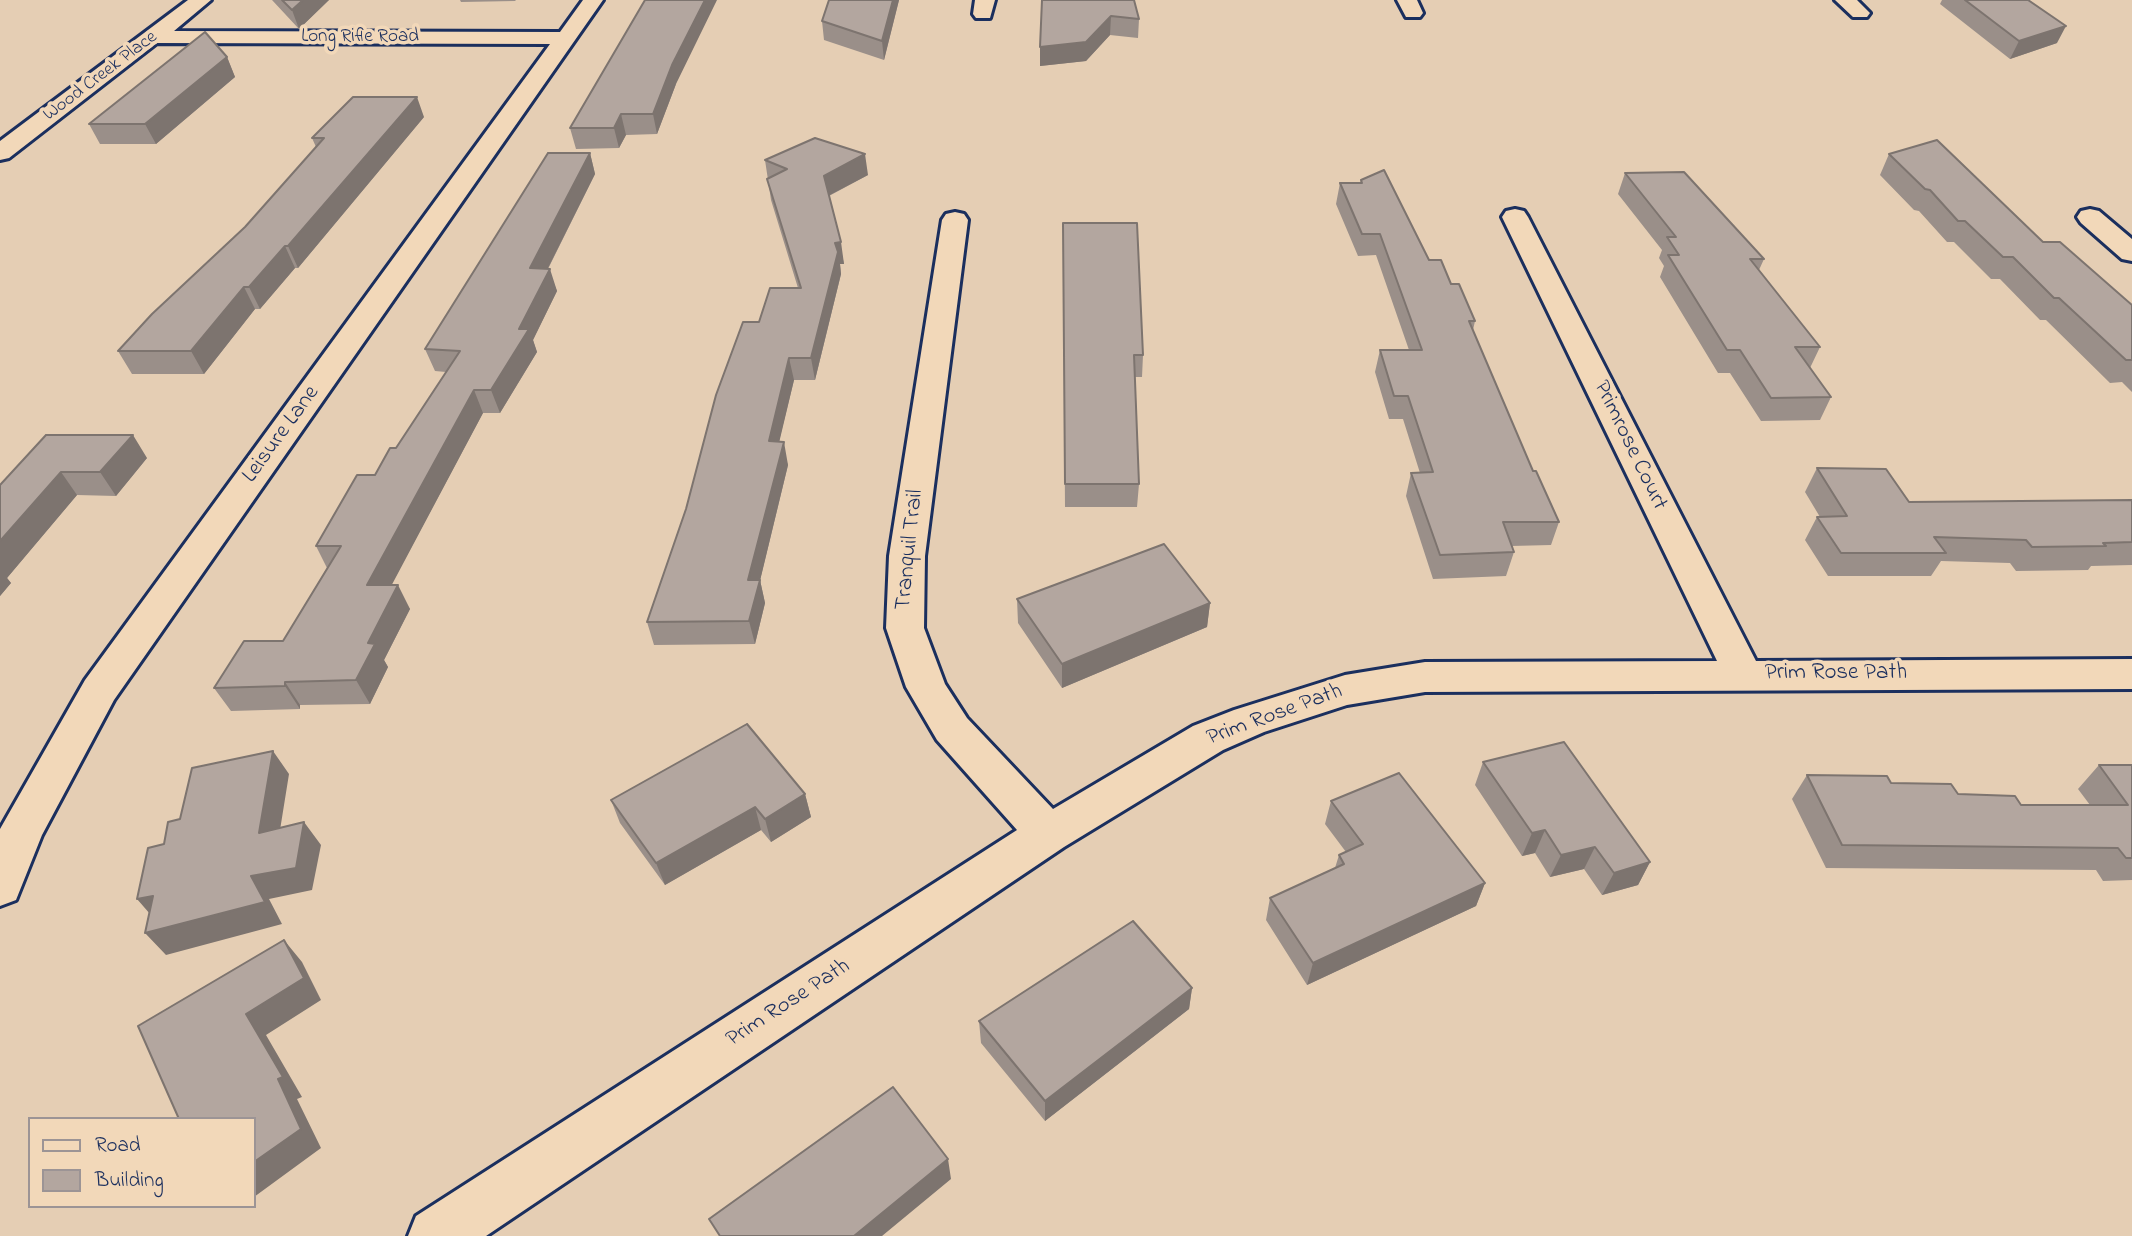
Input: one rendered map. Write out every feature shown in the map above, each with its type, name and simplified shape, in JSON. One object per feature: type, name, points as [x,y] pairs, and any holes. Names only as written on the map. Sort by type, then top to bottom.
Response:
[{"type":"street","name":"Wood Creek Place","points":[[0,153],[201,0]]},
{"type":"street","name":"Leisure Lane","points":[[0,886],[21,832],[99,691],[593,0]]},
{"type":"street","name":"Long Rifle Road","points":[[154,37],[566,38]]},
{"type":"street","name":"Primrose Court","points":[[1515,217],[1743,674]]},
{"type":"street","points":[[2090,217],[2132,253]]},
{"type":"street","name":"Tranquil Trail","points":[[955,220],[907,556],[905,628],[926,687],[953,729],[1048,834]]},
{"type":"street","name":"Prim Rose Path","points":[[436,1236],[1048,834],[1208,738],[1249,721],[1345,690],[1425,677],[2132,674]]},
{"type":"building","points":[[282,0],[303,0],[292,10]]},
{"type":"building","points":[[645,0],[705,0],[672,65],[653,114],[621,114],[614,128],[570,128]]},
{"type":"building","points":[[829,0],[893,0],[882,41],[822,21]]},
{"type":"building","points":[[1042,0],[1134,0],[1139,19],[1111,16],[1086,42],[1040,47]]},
{"type":"building","points":[[1965,0],[2028,0],[2066,26],[2019,41]]},
{"type":"building","points":[[205,32],[227,57],[145,124],[89,124]]},
{"type":"building","points":[[353,97],[417,97],[288,246],[285,246],[249,287],[244,287],[191,351],[118,351],[152,314],[245,227],[324,138],[312,138]]},
{"type":"building","points":[[815,138],[865,154],[824,176],[841,242],[835,243],[838,252],[811,358],[789,358],[769,441],[784,442],[748,580],[760,580],[749,621],[647,622],[686,509],[716,395],[743,322],[759,322],[770,288],[801,288],[767,179],[787,169],[765,160]]},
{"type":"building","points":[[1937,140],[2043,242],[2060,242],[2132,305],[2132,360],[2126,360],[2059,298],[2054,298],[2013,257],[2003,257],[1965,221],[1958,221],[1930,190],[1925,189],[1889,154]]},
{"type":"building","points":[[548,153],[590,153],[530,268],[550,269],[519,329],[529,329],[491,390],[474,390],[367,585],[398,585],[368,643],[375,644],[356,680],[214,688],[244,641],[283,641],[341,546],[316,546],[357,475],[375,475],[390,448],[396,448],[460,351],[425,349]]},
{"type":"building","points":[[1384,170],[1429,260],[1441,260],[1451,284],[1459,284],[1475,321],[1469,321],[1533,471],[1536,471],[1559,522],[1503,522],[1514,552],[1440,555],[1411,473],[1433,472],[1408,396],[1394,396],[1380,350],[1422,350],[1380,234],[1362,234],[1340,183],[1362,183],[1361,180]]},
{"type":"building","points":[[1684,172],[1764,259],[1750,259],[1820,347],[1795,347],[1831,397],[1771,398],[1740,350],[1727,350],[1668,255],[1679,255],[1667,237],[1676,237],[1625,173]]},
{"type":"building","points":[[1063,223],[1137,223],[1143,355],[1134,355],[1139,484],[1065,484]]},
{"type":"building","points":[[46,435],[133,435],[100,472],[61,472],[0,541],[0,485]]},
{"type":"building","points":[[1817,468],[1886,469],[1909,502],[2132,500],[2132,542],[2103,543],[2106,546],[2032,547],[2026,540],[1934,537],[1946,553],[1841,553],[1817,517],[1847,516]]},
{"type":"building","points":[[1164,544],[1210,603],[1062,664],[1017,599]]},
{"type":"building","points":[[747,724],[805,794],[765,819],[755,807],[656,863],[611,800]]},
{"type":"building","points":[[1564,742],[1650,862],[1614,873],[1595,847],[1561,855],[1545,830],[1532,833],[1483,762]]},
{"type":"building","points":[[273,751],[259,833],[304,822],[296,868],[251,876],[265,902],[145,933],[153,896],[137,899],[148,848],[164,844],[168,822],[180,819],[192,768]]},
{"type":"building","points":[[2099,765],[2132,765],[2132,858],[2126,858],[2118,848],[1842,845],[1807,775],[1887,776],[1891,783],[1951,784],[1958,794],[2015,796],[2021,805],[2128,805]]},
{"type":"building","points":[[1399,773],[1485,883],[1313,963],[1270,898],[1344,864],[1339,855],[1363,844],[1331,801]]},
{"type":"building","points":[[1133,921],[1192,988],[1045,1101],[979,1021]]},
{"type":"building","points":[[284,940],[304,978],[246,1014],[283,1077],[278,1079],[301,1129],[256,1161],[256,1117],[178,1117],[138,1026]]},
{"type":"building","points":[[893,1087],[948,1159],[854,1236],[720,1236],[709,1219]]}]
